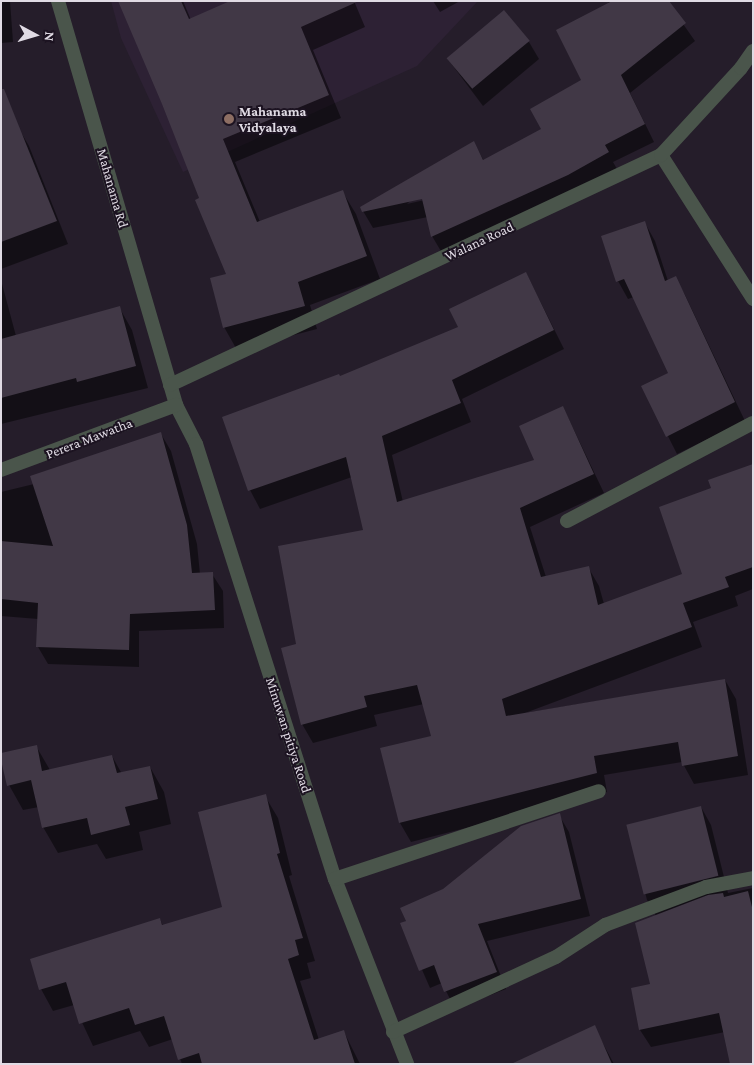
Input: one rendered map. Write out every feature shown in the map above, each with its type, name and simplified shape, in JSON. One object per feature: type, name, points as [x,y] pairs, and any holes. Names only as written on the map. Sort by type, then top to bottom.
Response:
[{"type":"street","name":"Mahanama Rd","points":[[58,1],[176,405]]},
{"type":"street","name":"Walana Road","points":[[169,380],[661,155],[741,68],[753,51]]},
{"type":"street","points":[[661,155],[753,298]]},
{"type":"street","name":"Perera Mawatha","points":[[1,470],[176,405]]},
{"type":"street","name":"Minuwan pitiya Road","points":[[176,405],[196,444],[335,879],[407,1064]]},
{"type":"street","points":[[567,521],[753,423]]},
{"type":"street","points":[[335,879],[599,791]]},
{"type":"street","points":[[393,1032],[556,957],[605,925],[706,887],[753,878]]},
{"type":"shaded area","name":"Mahanama Vidyalaya","points":[[111,1],[478,1],[417,66],[183,172],[121,38]]},
{"type":"building","points":[[118,1],[181,1],[189,19],[230,1],[359,1],[301,27],[329,95],[223,139],[257,222],[343,190],[367,256],[298,282],[305,306],[223,328],[210,278],[226,274],[195,200],[199,198],[162,104]]},
{"type":"building","points":[[612,1],[669,1],[686,23],[621,75],[645,124],[605,145],[609,152],[568,175],[431,237],[422,199],[362,212],[360,207],[474,141],[483,160],[541,129],[530,109],[581,80],[556,30]]},
{"type":"building","points":[[504,10],[530,41],[472,89],[447,58]]},
{"type":"building","points":[[1,89],[4,89],[57,221],[1,242]]},
{"type":"building","points":[[645,221],[665,281],[676,276],[735,402],[666,437],[641,386],[668,373],[624,279],[616,282],[601,236]]},
{"type":"building","points":[[526,272],[554,330],[452,380],[461,403],[382,436],[397,502],[534,460],[519,426],[563,406],[594,474],[520,508],[541,577],[589,566],[598,605],[682,574],[659,507],[711,488],[708,480],[753,464],[753,567],[725,577],[729,587],[683,603],[692,627],[502,699],[506,716],[725,679],[738,756],[682,766],[678,742],[594,756],[597,773],[399,823],[380,748],[431,736],[417,685],[364,696],[367,707],[301,725],[281,648],[296,644],[278,546],[363,530],[346,457],[248,491],[222,417],[339,374],[340,376],[458,327],[449,309]]},
{"type":"building","points":[[120,306],[136,366],[77,382],[76,378],[1,398],[1,339]]},
{"type":"building","points":[[161,432],[187,525],[192,573],[213,572],[215,610],[130,614],[129,650],[36,647],[38,603],[1,599],[1,541],[53,546],[30,476]]},
{"type":"building","points":[[37,745],[42,771],[112,755],[117,773],[150,766],[158,799],[125,807],[130,825],[91,835],[87,818],[42,828],[31,780],[7,786],[1,760],[1,753]]},
{"type":"building","points":[[266,794],[280,853],[277,854],[303,938],[295,940],[299,955],[288,959],[314,1040],[344,1030],[355,1064],[202,1064],[199,1053],[178,1060],[164,1016],[135,1025],[129,1008],[79,1024],[66,982],[39,990],[30,959],[160,918],[162,925],[222,907],[198,812]]},
{"type":"building","points":[[701,806],[718,876],[644,894],[626,825]]},
{"type":"building","points":[[560,813],[581,899],[478,924],[497,972],[444,992],[434,965],[419,971],[400,923],[406,921],[400,908],[443,889],[521,826]]},
{"type":"building","points":[[748,891],[753,911],[753,1064],[730,1064],[719,1013],[639,1030],[631,988],[650,984],[635,923],[708,895],[723,893],[724,897]]},
{"type":"building","points":[[595,1025],[612,1064],[511,1064]]},
{"type":"place","name":"Mahanama Vidyalaya","points":[[229,119]]}]
